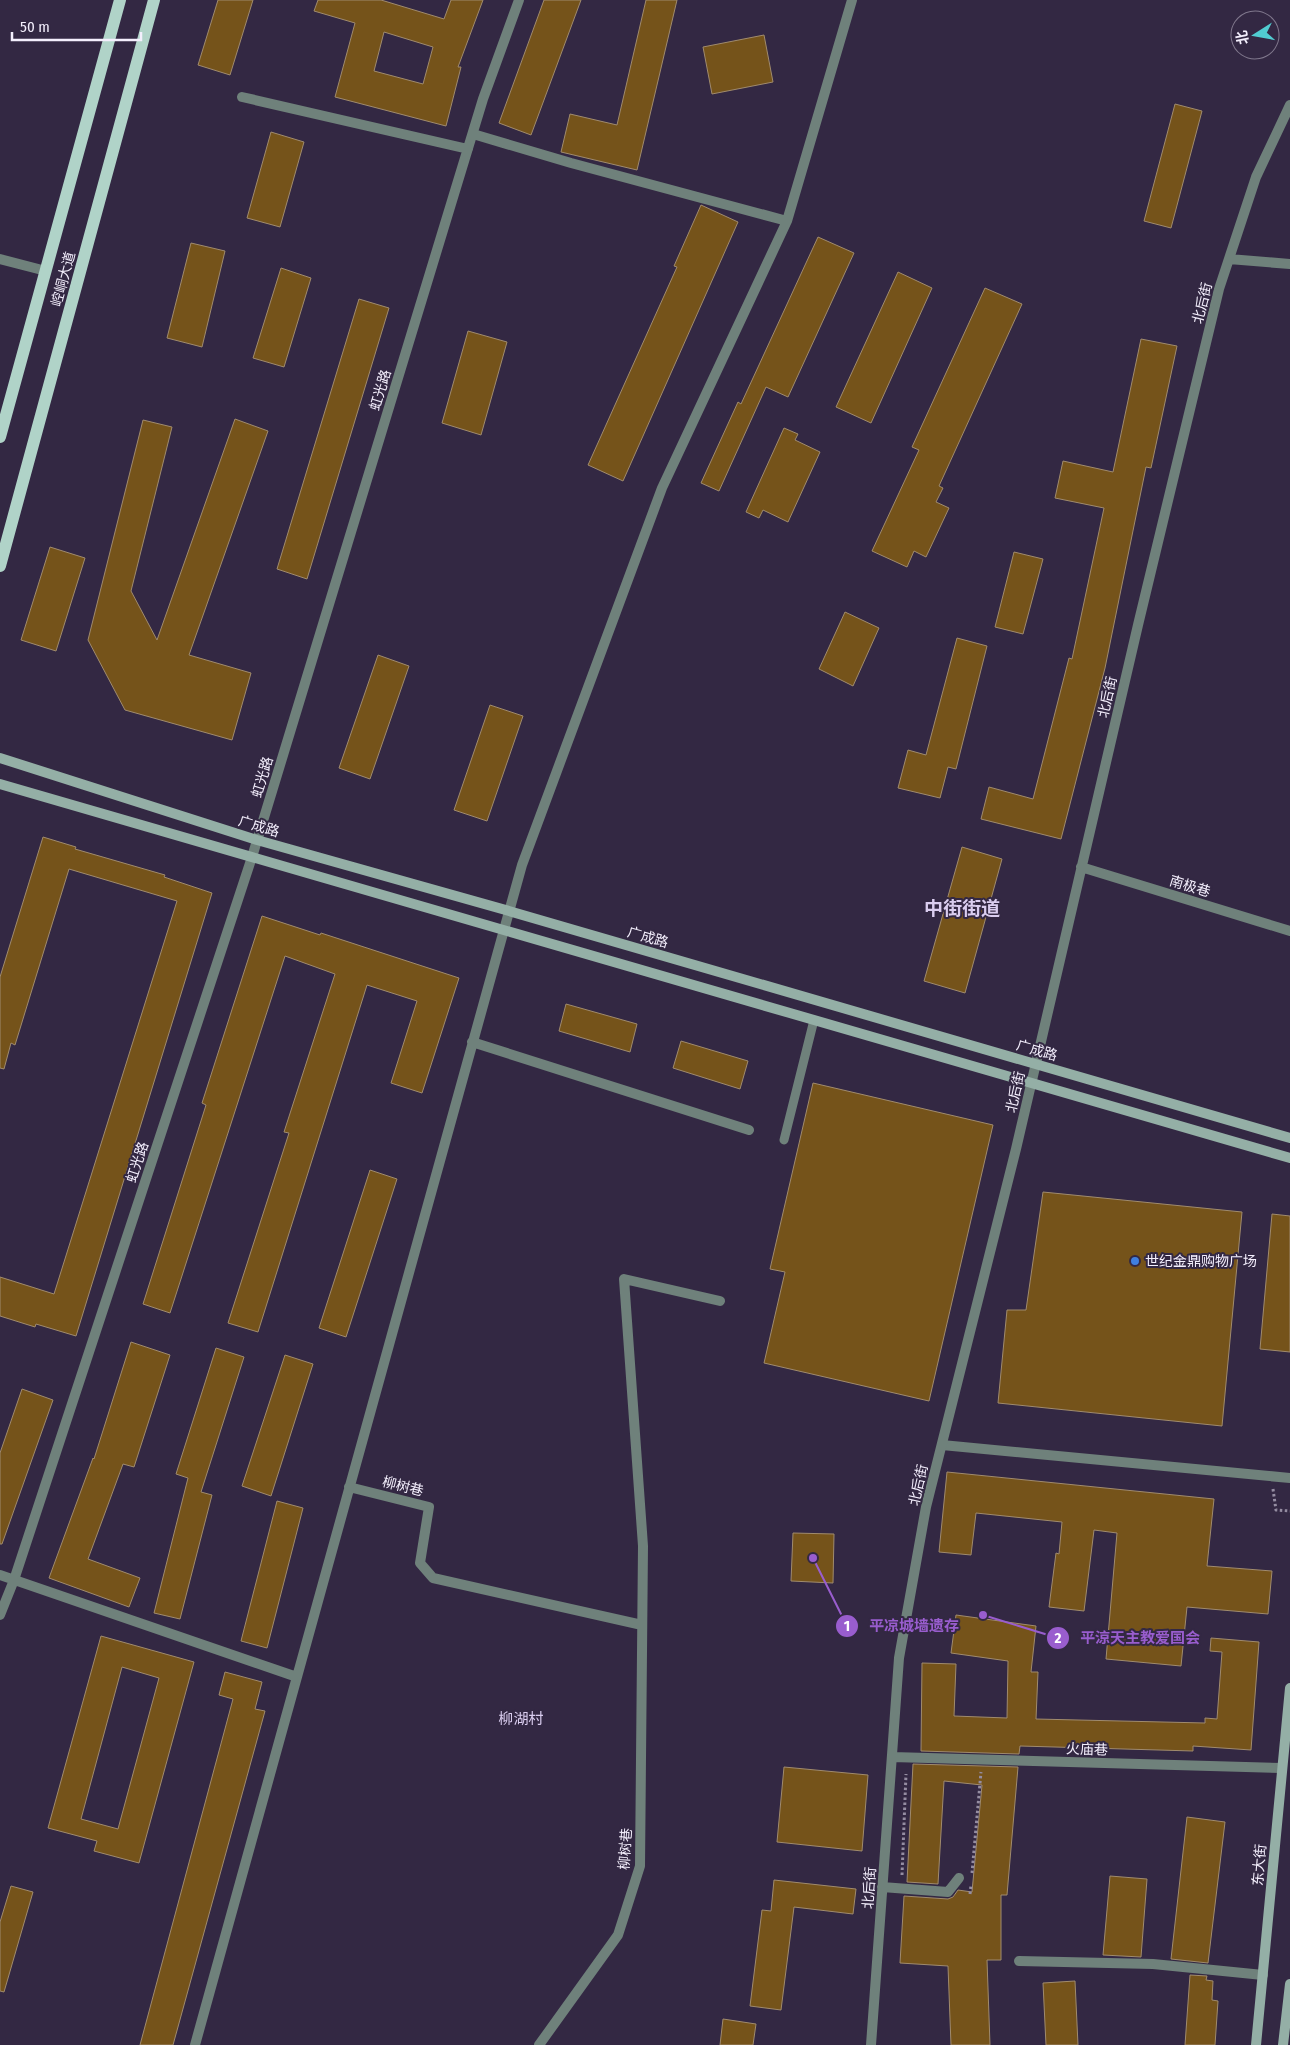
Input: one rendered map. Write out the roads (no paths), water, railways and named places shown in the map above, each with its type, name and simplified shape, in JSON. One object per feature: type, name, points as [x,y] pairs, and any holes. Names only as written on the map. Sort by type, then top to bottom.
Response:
[{"type":"main road","name":"崆峒大道","points":[[0,437],[120,0]]},
{"type":"main road","name":"崆峒大道","points":[[0,566],[154,0]]},
{"type":"main road","name":"广成路","points":[[0,758],[257,840],[509,911],[1290,1138]]},
{"type":"main road","points":[[0,784],[1290,1158]]},
{"type":"main road","name":"东大街","points":[[1256,2045],[1290,1688]]},
{"type":"main road","points":[[1283,2045],[1290,1984]]},
{"type":"street","name":"虹光路","points":[[0,1615],[14,1580],[252,857],[483,99],[519,0]]},
{"type":"street","points":[[195,2045],[522,864],[662,488],[787,221],[852,0]]},
{"type":"street","points":[[242,97],[468,149]]},
{"type":"street","name":"北后街","points":[[871,2045],[899,1658],[926,1508],[1031,1083],[1219,289],[1256,177],[1290,104]]},
{"type":"street","points":[[473,134],[571,164],[787,221]]},
{"type":"street","points":[[0,259],[46,271]]},
{"type":"street","points":[[1229,259],[1290,264]]},
{"type":"street","name":"南极巷","points":[[1081,867],[1290,931]]},
{"type":"street","points":[[472,1042],[749,1130]]},
{"type":"street","name":"柳树巷","points":[[539,2045],[618,1935],[640,1866],[643,1546],[624,1279],[720,1301]]},
{"type":"street","points":[[942,1445],[1290,1478]]},
{"type":"street","name":"柳树巷","points":[[349,1488],[429,1507],[420,1564],[433,1578],[642,1626]]},
{"type":"street","points":[[0,1575],[297,1677]]},
{"type":"street","name":"火庙巷","points":[[892,1757],[1282,1768]]},
{"type":"street","points":[[882,1887],[948,1892],[959,1878]]},
{"type":"street","points":[[1020,1961],[1153,1964],[1263,1974]]},
{"type":"lane","points":[[784,1140],[814,1020]]},
{"type":"place","name":"世纪金鼎购物广场","points":[[1135,1261]]},
{"type":"place","name":"平凉城墙遗存","points":[[813,1558]]},
{"type":"place","name":"平涼天主教爱国会","points":[[983,1615]]},
{"type":"district","name":"中街街道","points":[[962,908]]},
{"type":"district","name":"柳湖村","points":[[521,1719]]}]
